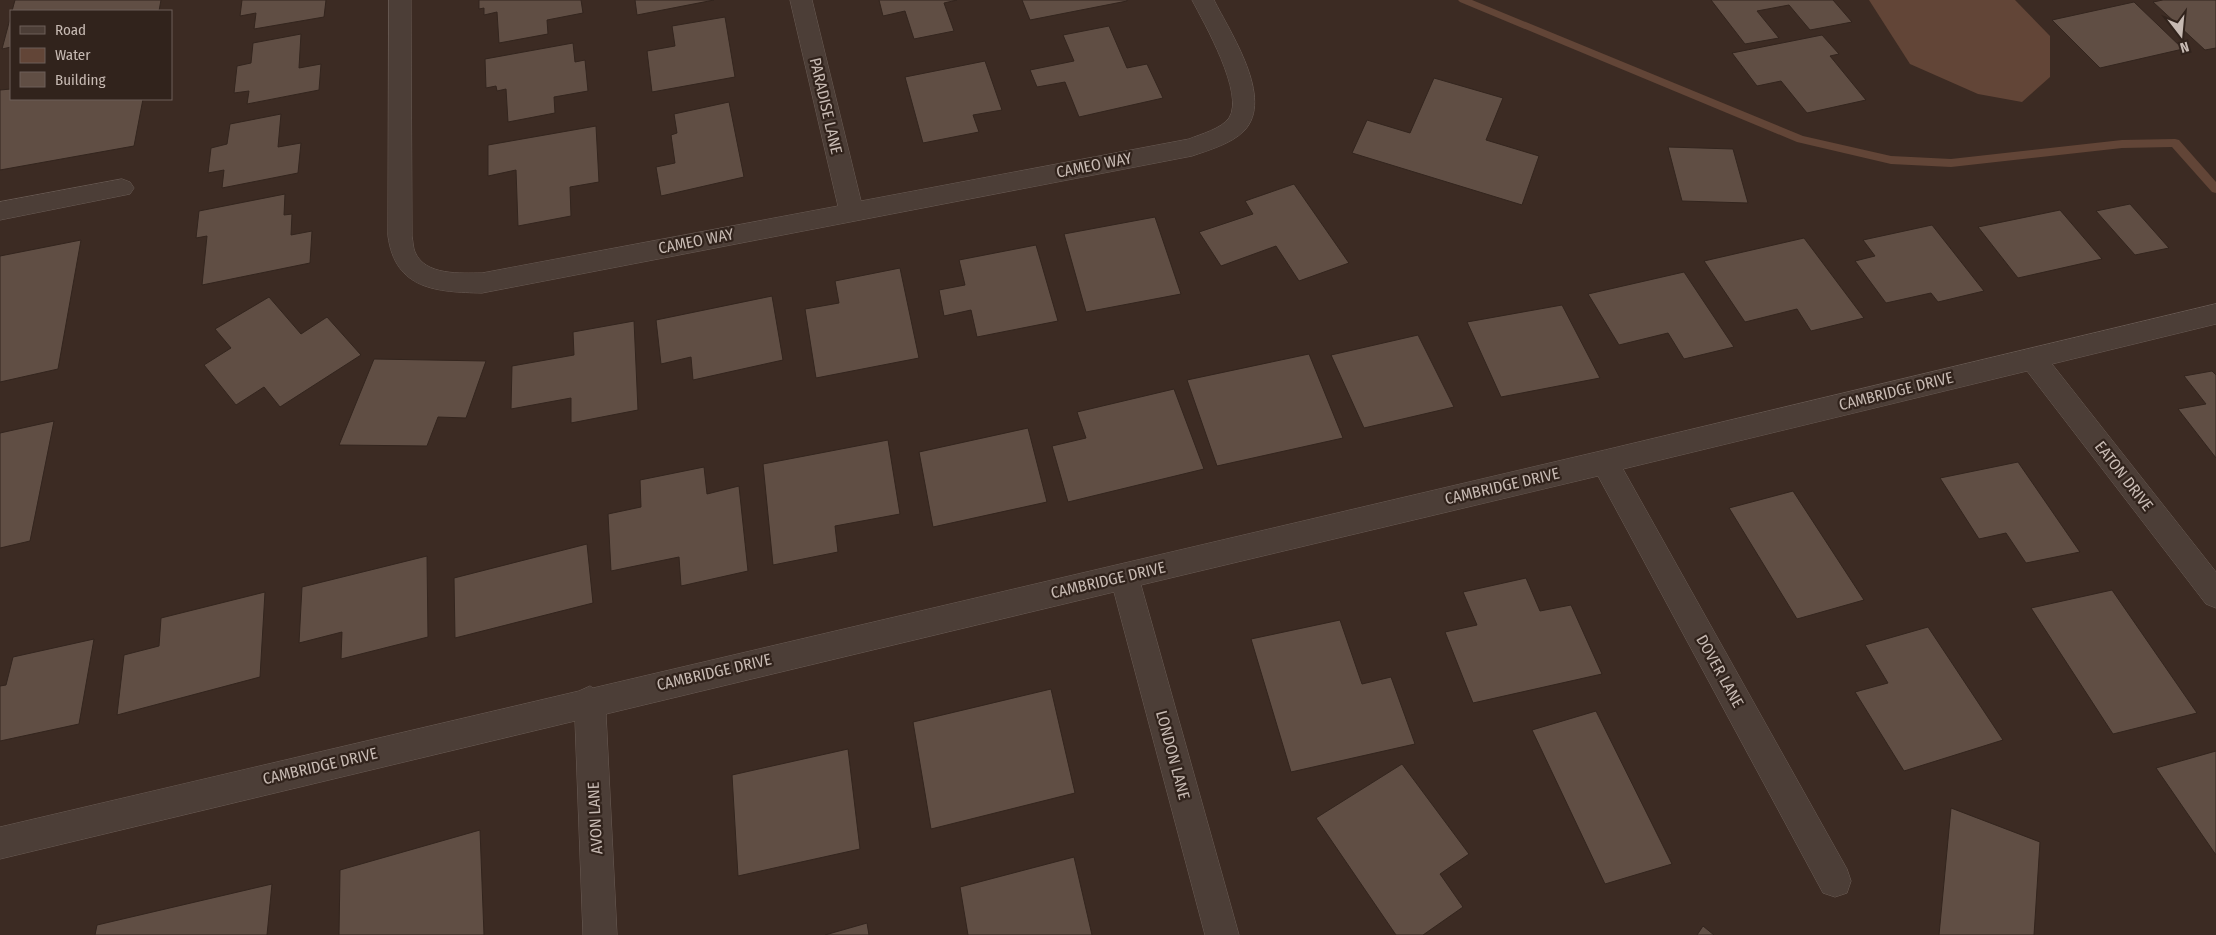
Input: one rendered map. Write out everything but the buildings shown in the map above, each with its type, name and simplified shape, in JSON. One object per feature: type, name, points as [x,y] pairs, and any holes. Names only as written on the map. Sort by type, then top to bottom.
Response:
[{"type":"street","name":"CAMEO WAY","points":[[400,0],[400,236],[404,255],[416,272],[440,282],[482,283],[1192,147],[1222,135],[1241,119],[1246,97],[1240,78],[1203,0]]},
{"type":"street","name":"PARADISE LANE","points":[[801,0],[851,211]]},
{"type":"street","points":[[0,211],[122,188]]},
{"type":"street","name":"CAMBRIDGE DRIVE","points":[[0,843],[590,701],[1605,462],[2216,314]]},
{"type":"street","name":"EATON DRIVE","points":[[2032,358],[2216,595]]},
{"type":"street","name":"DOVER LANE","points":[[1605,462],[1835,881]]},
{"type":"street","name":"LONDON LANE","points":[[1124,576],[1222,935]]},
{"type":"street","name":"AVON LANE","points":[[590,701],[600,935]]},
{"type":"water","points":[[1869,0],[2015,0],[2050,36],[2050,77],[2022,102],[1978,94],[1910,64]]},
{"type":"waterway","points":[[1463,0],[1801,139],[1891,160],[1951,163],[2122,144],[2175,143],[2216,189]]}]
